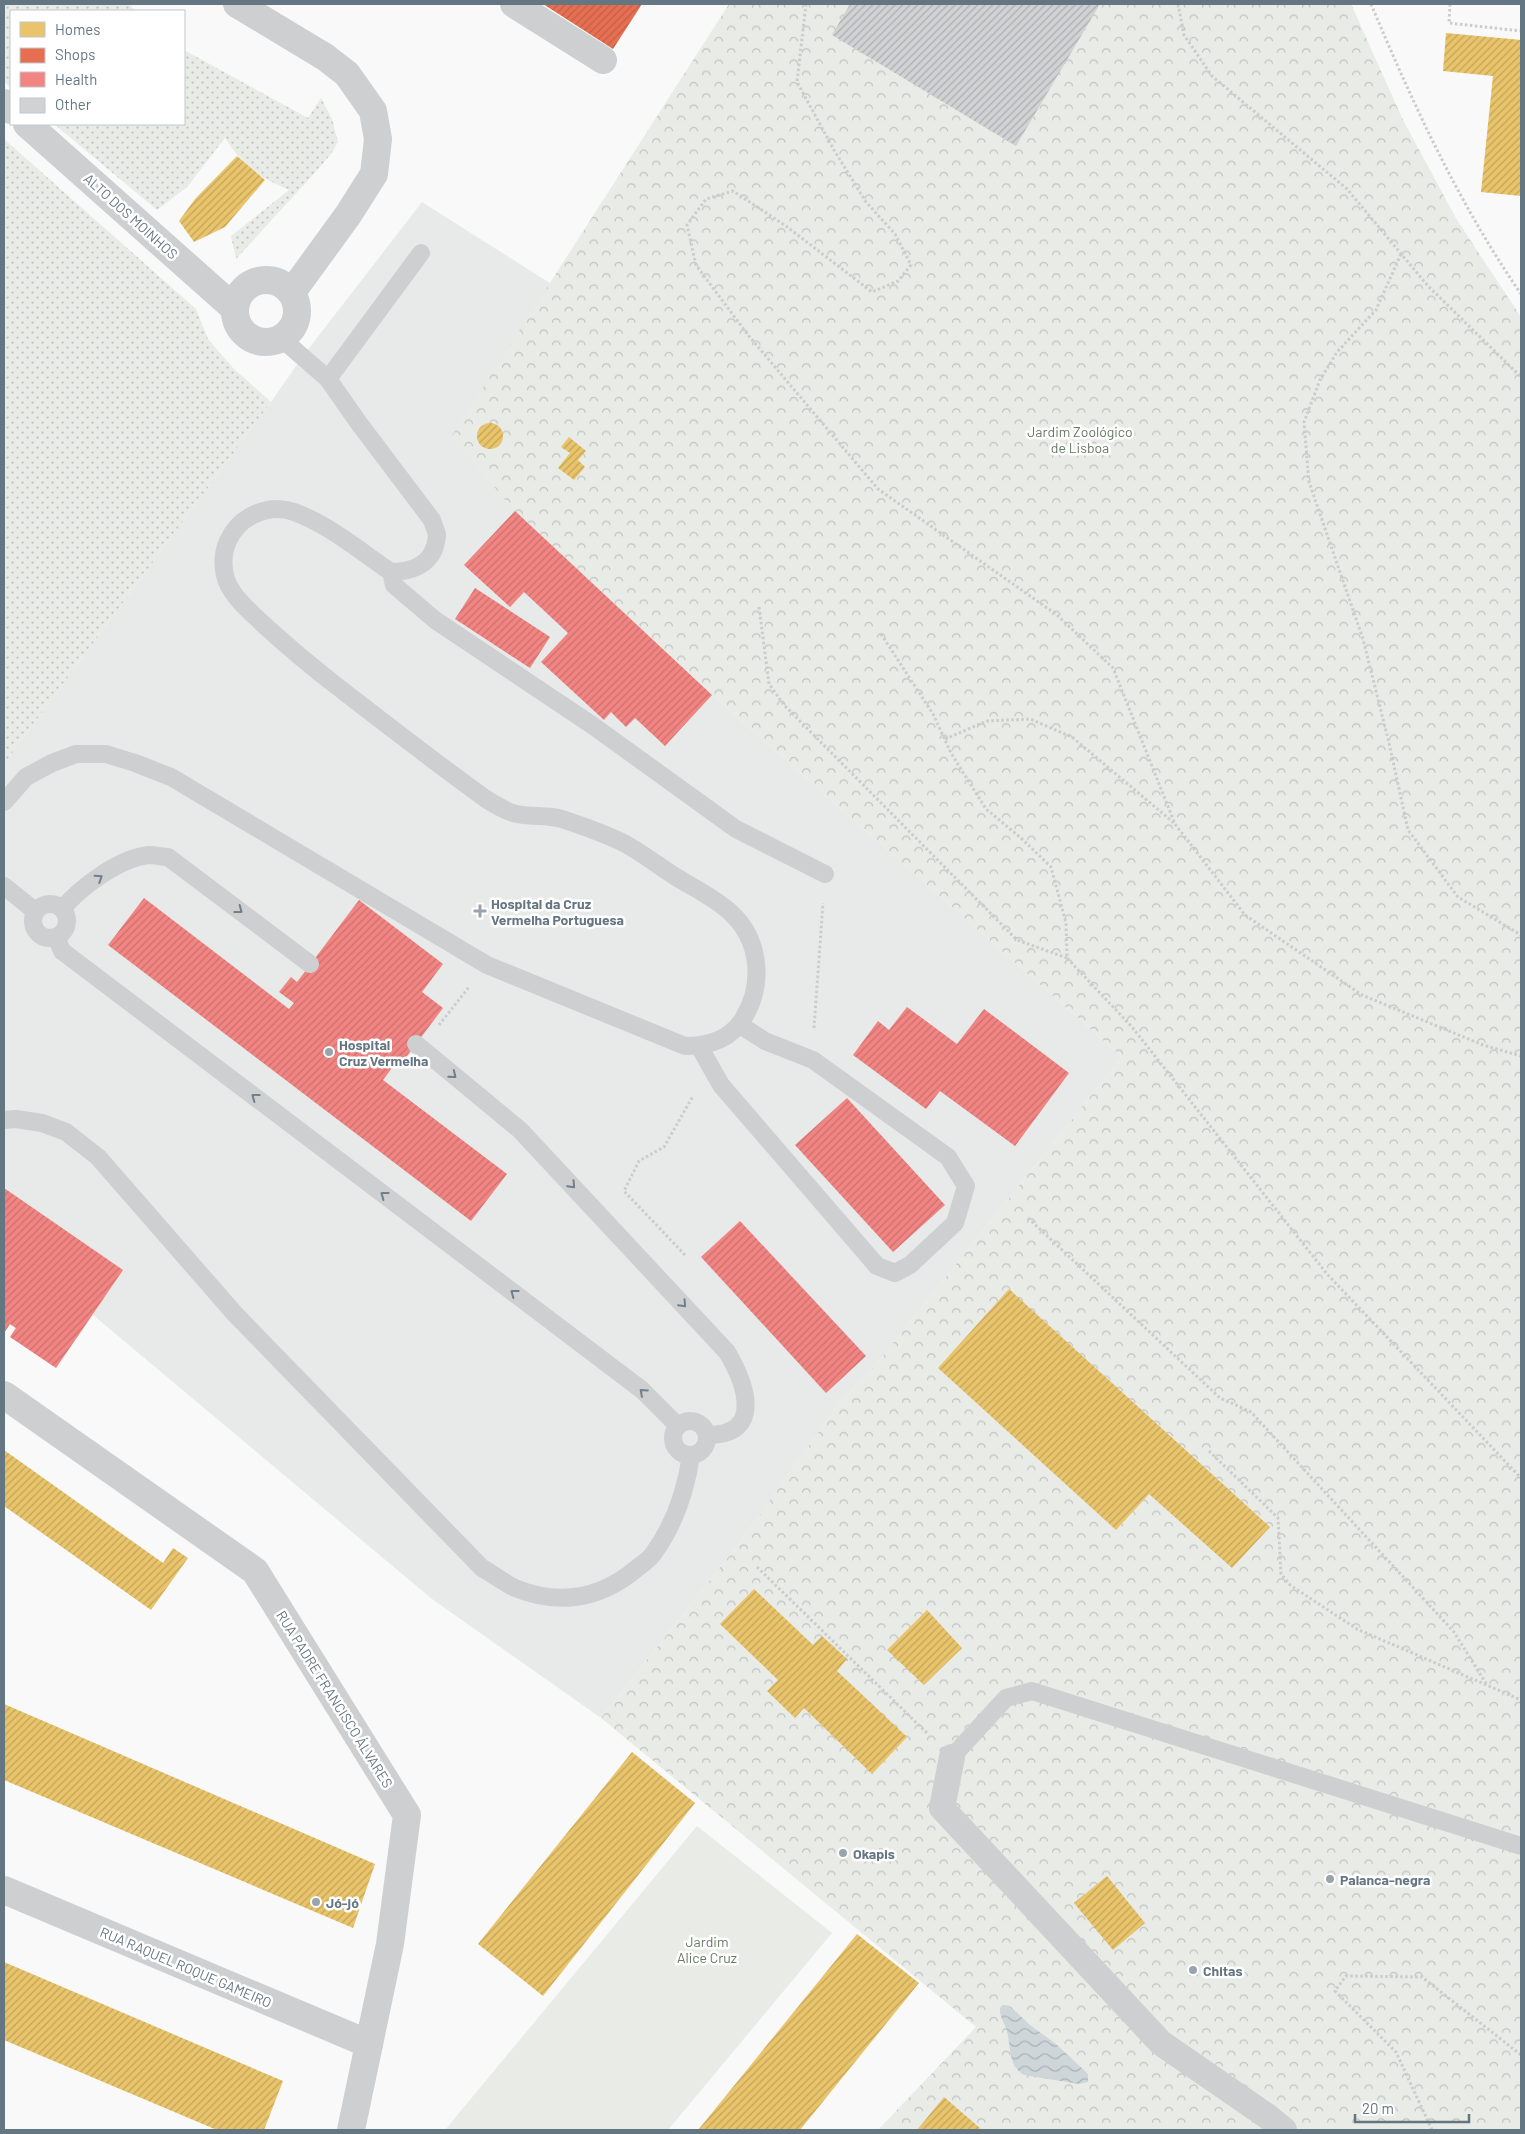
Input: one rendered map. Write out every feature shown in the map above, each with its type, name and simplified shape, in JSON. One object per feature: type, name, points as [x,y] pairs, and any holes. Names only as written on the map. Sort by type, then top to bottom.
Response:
[{"type":"street","points":[[237,4],[325,57],[347,74],[373,111],[378,139],[374,174],[348,215],[292,292]]},
{"type":"street","points":[[514,4],[603,60]]},
{"type":"street","name":"ALTO DOS MOINHOS","points":[[28,125],[234,308]]},
{"type":"street","points":[[270,279],[282,283],[292,292],[297,304],[297,317],[292,330],[282,339],[272,342],[260,342],[250,338],[241,330],[236,320],[234,308],[238,296],[246,286],[257,281],[270,279]]},
{"type":"street","name":"RUA PADRE FRANCISCO ÁLVARES","points":[[4,1395],[255,1571],[407,1815],[390,1944],[351,2130]]},
{"type":"street","points":[[952,1757],[942,1808],[1161,2043],[1267,2116],[1284,2130]]},
{"type":"street","name":"RUA RAQUEL ROQUE GAMEIRO","points":[[4,1890],[369,2044]]},
{"type":"lane","points":[[328,379],[420,253]]},
{"type":"lane","points":[[4,802],[26,776],[52,763],[76,754],[106,754],[171,777],[487,965],[671,1041],[684,1046],[699,1046],[726,1037],[740,1025],[751,1007],[757,987],[758,965],[744,927],[730,912],[627,845],[560,818],[513,813],[486,799],[297,655],[240,602],[230,590],[224,574],[223,558],[227,541],[236,528],[248,517],[262,511],[278,509],[294,512],[339,536],[391,572],[403,572],[414,569],[424,563],[434,550],[437,536],[432,520],[328,379],[282,339]]},
{"type":"lane","points":[[391,572],[394,585],[435,620],[592,725],[736,829],[825,874]]},
{"type":"lane","points":[[62,909],[77,892],[131,859],[150,855],[168,857],[310,964]]},
{"type":"lane","points":[[4,886],[35,911]]},
{"type":"lane","points":[[45,904],[57,905],[62,909],[67,919],[64,930],[56,937],[45,938],[36,932],[32,921],[35,911],[45,904]]},
{"type":"lane","points":[[56,937],[62,951],[642,1390],[678,1426]]},
{"type":"lane","points":[[699,1046],[721,1084],[877,1266],[895,1273],[910,1266],[955,1223],[966,1186],[948,1157],[814,1060],[765,1041],[740,1025]]},
{"type":"lane","points":[[419,1046],[520,1130],[727,1352],[738,1370],[744,1387],[745,1405],[743,1420],[733,1432],[721,1435],[708,1435]]},
{"type":"lane","points":[[4,1120],[42,1123],[66,1132],[98,1157],[242,1321],[482,1568],[514,1588],[551,1598],[588,1596],[621,1582],[652,1556],[670,1527],[683,1496],[691,1455]]},
{"type":"lane","points":[[688,1421],[693,1421],[703,1426],[708,1435],[702,1451],[691,1455],[680,1452],[674,1442],[674,1431],[678,1426],[688,1421]]},
{"type":"lane","points":[[952,1757],[1006,1698],[1032,1691],[1521,1846]]},
{"type":"path","points":[[806,4],[797,82],[834,150],[866,202],[895,234],[911,265],[898,281],[872,292],[786,226],[733,191],[706,199],[687,225],[696,265],[748,335],[878,489],[1057,615],[1113,668],[1175,824]]},
{"type":"path","points":[[1178,4],[1184,35],[1212,76],[1347,189],[1428,286],[1521,377]]},
{"type":"path","points":[[1370,4],[1409,95],[1475,222],[1521,294]]},
{"type":"path","points":[[1450,4],[1448,24],[1521,31]]},
{"type":"path","points":[[1401,254],[1376,310],[1337,352],[1320,380],[1304,422],[1309,482],[1363,639],[1408,830],[1458,897],[1521,935]]},
{"type":"path","points":[[759,607],[769,684],[784,704],[1017,940],[1067,958],[1132,1028],[1327,1274],[1521,1478]]},
{"type":"path","points":[[881,634],[933,714],[945,739],[986,809],[1021,838],[1051,867],[1066,923],[1067,958]]},
{"type":"path","points":[[945,739],[987,721],[1030,719],[1072,737],[1175,824],[1245,915],[1362,995],[1483,1045],[1521,1056]]},
{"type":"path","points":[[814,1027],[825,874]]},
{"type":"path","points":[[419,1046],[487,965]]},
{"type":"path","points":[[685,1255],[624,1191],[639,1161],[664,1147],[696,1091]]},
{"type":"path","points":[[1028,1218],[1220,1398],[1251,1412],[1454,1632],[1486,1685]]},
{"type":"path","points":[[1209,1451],[1278,1518],[1281,1574],[1290,1585],[1357,1629],[1521,1700]]},
{"type":"path","points":[[758,1567],[952,1757]]},
{"type":"path","points":[[1432,2130],[1396,2052],[1334,1991],[1346,1976],[1422,1977],[1521,2055]]},
{"type":"shaded area","name":"Hospital da Cruz Vermelha Portuguesa","points":[[422,202],[556,287],[649,637],[712,695],[1122,1057],[873,1368],[840,1402],[741,1541],[601,1718],[432,1599],[93,1315],[56,1368],[10,1337],[15,1328],[10,1325],[4,1333],[4,764],[303,356]]},
{"type":"green space","points":[[4,4],[129,4],[135,10],[10,10],[10,87],[4,82]]},
{"type":"green space","name":"Jardim Zoológico de Lisboa","points":[[729,4],[1351,4],[1403,120],[1457,220],[1521,317],[1521,2130],[878,2130],[976,2027],[601,1718],[741,1541],[840,1402],[873,1368],[1122,1057],[712,695],[515,511],[451,437]]},
{"type":"green space","points":[[185,51],[308,118],[321,98],[332,119],[338,142],[331,154],[312,176],[236,259],[231,236],[289,190],[269,181],[252,170],[238,156],[225,138],[187,187],[157,210],[55,125],[185,125]]},
{"type":"green space","points":[[4,139],[196,309],[208,339],[233,368],[271,402],[4,764]]},
{"type":"green space","name":"Jardim Alice Cruz","points":[[697,1826],[832,1933],[668,2130],[445,2130]]},
{"type":"water","points":[[1003,2005],[1011,2007],[1030,2025],[1056,2044],[1088,2074],[1088,2082],[1079,2084],[1024,2075],[1019,2071],[1015,2067],[1011,2056],[1007,2031],[1000,2014],[1000,2008]]},
{"type":"building: Homes","points":[[572,4],[608,4],[597,20]]},
{"type":"building: Homes","points":[[1446,33],[1521,40],[1521,196],[1481,192],[1493,76],[1443,71]]},
{"type":"building: Homes","points":[[237,156],[265,180],[225,227],[194,242],[179,221],[195,199]]},
{"type":"building: Homes","points":[[490,423],[499,427],[503,436],[499,445],[490,449],[481,445],[477,436],[481,427]]},
{"type":"building: Homes","points":[[569,437],[586,451],[578,460],[585,467],[574,480],[558,468],[570,453],[561,447]]},
{"type":"building: Homes","points":[[1009,1289],[1270,1527],[1232,1568],[1149,1494],[1116,1530],[938,1368]]},
{"type":"building: Homes","points":[[4,1450],[163,1563],[173,1548],[188,1558],[151,1610],[4,1506]]},
{"type":"building: Homes","points":[[754,1589],[813,1645],[822,1636],[847,1659],[837,1671],[907,1737],[872,1774],[804,1708],[795,1718],[767,1691],[778,1680],[720,1624]]},
{"type":"building: Homes","points":[[927,1610],[962,1648],[924,1685],[887,1650]]},
{"type":"building: Homes","points":[[4,1704],[375,1864],[353,1928],[4,1780]]},
{"type":"building: Homes","points":[[632,1752],[695,1803],[543,1996],[478,1944]]},
{"type":"building: Homes","points":[[1107,1876],[1145,1923],[1113,1950],[1074,1903]]},
{"type":"building: Homes","points":[[857,1934],[919,1983],[800,2130],[698,2130]]},
{"type":"building: Homes","points":[[4,1962],[283,2081],[264,2130],[217,2130],[4,2040]]},
{"type":"building: Homes","points":[[944,2097],[980,2128],[979,2130],[917,2130]]},
{"type":"building: Shops","points":[[543,4],[642,4],[613,49]]},
{"type":"building: Health","points":[[515,511],[712,695],[665,746],[635,718],[626,727],[611,712],[604,720],[541,662],[568,633],[524,592],[510,607],[464,565]]},
{"type":"building: Health","points":[[475,588],[550,637],[530,668],[455,619]]},
{"type":"building: Health","name":"Hospital Cruz Vermelha","points":[[144,898],[289,1009],[294,1003],[279,992],[291,977],[297,982],[359,900],[443,964],[422,992],[443,1008],[401,1064],[397,1061],[383,1080],[507,1174],[471,1221],[108,945]]},
{"type":"building: Health","points":[[907,1007],[957,1044],[984,1009],[1069,1073],[1015,1146],[940,1091],[926,1109],[853,1055],[878,1021],[889,1030]]},
{"type":"building: Health","points":[[847,1098],[945,1205],[893,1252],[795,1145]]},
{"type":"building: Health","points":[[4,1188],[123,1270],[56,1368],[10,1337],[16,1328],[10,1324],[4,1333]]},
{"type":"building: Health","points":[[740,1221],[866,1356],[826,1393],[701,1257]]},
{"type":"building: Other","points":[[850,4],[1100,4],[1016,146],[832,35]]},
{"type":"place","name":"Hospital da Cruz Vermelha Portuguesa","points":[[480,911]]},
{"type":"place","name":"Hospital Cruz Vermelha","points":[[329,1052]]},
{"type":"place","name":"Okapis","points":[[843,1853]]},
{"type":"place","name":"Palanca-negra","points":[[1330,1879]]},
{"type":"place","name":"Jó-jó","points":[[316,1902]]},
{"type":"place","name":"Chitas","points":[[1193,1970]]}]
